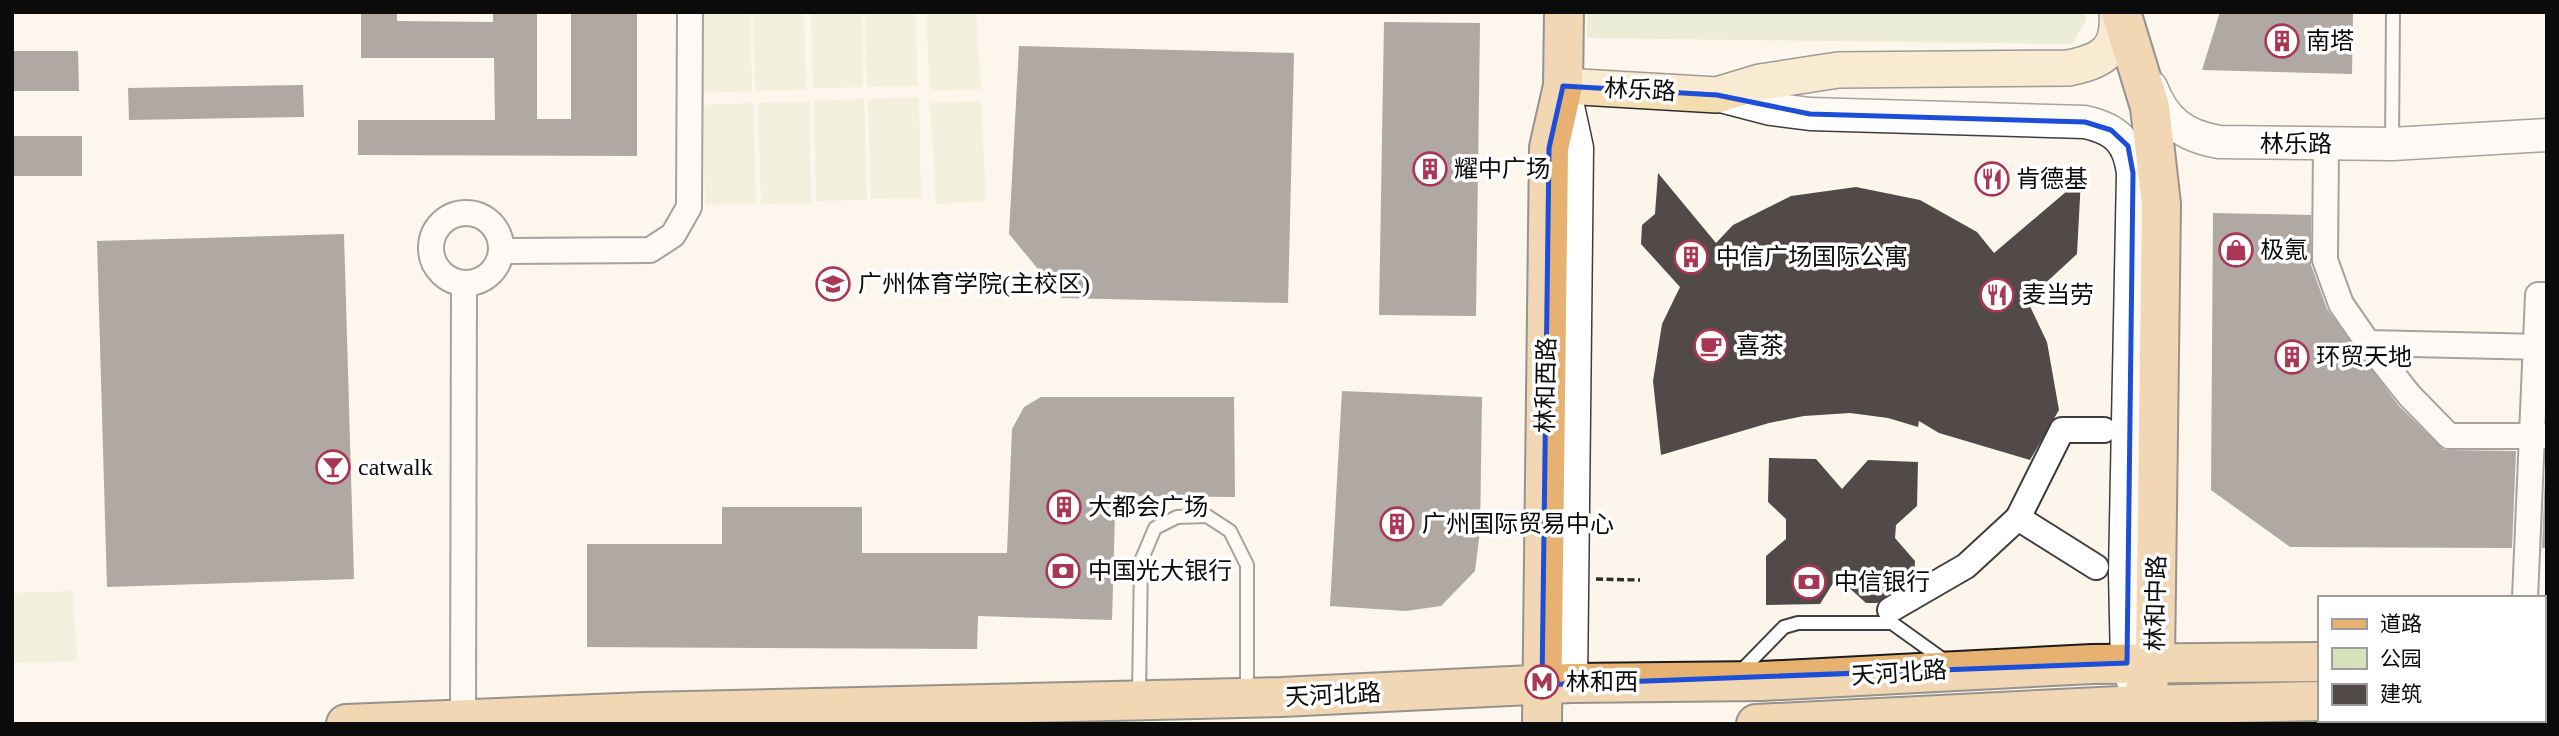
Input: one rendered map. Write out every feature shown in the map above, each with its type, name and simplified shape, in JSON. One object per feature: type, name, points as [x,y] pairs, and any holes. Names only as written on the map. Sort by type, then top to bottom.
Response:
[{"type":"main road","name":"林和西路","points":[[1542,724],[1556,684],[1549,148],[1563,86],[1564,12]]},
{"type":"main road","name":"林乐路","points":[[1563,86],[1717,95],[1760,82],[1838,70],[2068,68],[2100,58],[2116,41],[2120,12]]},
{"type":"main road","name":"林和中路","points":[[2120,12],[2150,107],[2160,193],[2140,705]]},
{"type":"main road","name":"天河北路","points":[[346,724],[463,719],[841,719],[1139,701],[1556,684],[1731,681],[2141,663],[2318,662]]},
{"type":"main road","name":"天河北路","points":[[1756,724],[2140,705],[2318,701]]},
{"type":"street","points":[[501,251],[650,250],[673,235],[689,207],[690,12]]},
{"type":"street","name":"林乐路","points":[[2120,12],[2157,104],[2173,125],[2195,138],[2219,142],[2326,145],[2547,135]]},
{"type":"street","name":"林乐路","points":[[1717,95],[1771,109],[1810,114],[2085,122],[2111,130],[2122,138],[2128,146],[2133,173]]},
{"type":"street","points":[[2326,145],[2326,260],[2341,304],[2368,343],[2409,394],[2449,436],[2547,436]]},
{"type":"street","name":"林和中路","points":[[2133,173],[2125,573],[2141,663]]},
{"type":"street","points":[[471,213],[482,217],[498,233],[501,251],[497,265],[490,274],[481,280],[464,283],[449,279],[433,261],[432,237],[447,218],[471,213]]},
{"type":"street","points":[[463,719],[464,283]]},
{"type":"street","points":[[2525,596],[2538,295],[2547,295]]},
{"type":"street","points":[[2368,343],[2547,347]]},
{"type":"street","points":[[1890,611],[1966,566],[2018,518],[2062,430],[2104,430]]},
{"type":"street","points":[[2018,518],[2096,567]]},
{"type":"lane","points":[[2392,144],[2393,12]]},
{"type":"lane","points":[[1139,701],[1141,561],[1155,528],[1177,517],[1187,516],[1207,516],[1230,531],[1247,565],[1247,698]]},
{"type":"lane","points":[[1731,681],[1784,627],[1798,623],[1892,623],[1957,670]]},
{"type":"path","points":[[1591,579],[1640,580]]},
{"type":"highlighted area","points":[[1563,86],[1717,95],[1810,114],[2085,122],[2111,130],[2128,146],[2133,173],[2127,663],[1542,685],[1549,148]]},
{"type":"green space","points":[[699,12],[750,12],[752,91],[701,93]]},
{"type":"green space","points":[[753,12],[804,12],[806,90],[755,91]]},
{"type":"green space","points":[[811,12],[862,12],[863,87],[813,88]]},
{"type":"green space","points":[[865,12],[916,12],[917,86],[867,87]]},
{"type":"green space","points":[[926,12],[976,12],[981,89],[930,91]]},
{"type":"green space","points":[[1587,12],[2084,12],[2087,19],[2072,44],[1587,38]]},
{"type":"green space","points":[[919,97],[921,198],[871,199],[868,99]]},
{"type":"green space","points":[[864,99],[867,200],[816,201],[814,101]]},
{"type":"green space","points":[[981,101],[986,201],[936,204],[930,103]]},
{"type":"green space","points":[[809,102],[811,203],[761,204],[758,103]]},
{"type":"green space","points":[[753,103],[756,204],[705,205],[703,105]]},
{"type":"green space","points":[[73,591],[77,661],[12,663],[12,593]]},
{"type":"building","points":[[361,12],[397,12],[397,21],[493,22],[493,12],[537,12],[537,119],[571,119],[571,12],[637,12],[637,156],[358,155],[358,120],[495,120],[494,58],[361,58]]},
{"type":"building","name":"南塔","points":[[2220,12],[2353,12],[2352,74],[2202,70]]},
{"type":"building","name":"耀中广场","points":[[1384,22],[1480,23],[1476,316],[1379,315]]},
{"type":"building","points":[[1019,46],[1294,53],[1288,303],[1062,298],[1009,234]]},
{"type":"building","points":[[12,51],[78,51],[79,91],[12,91]]},
{"type":"building","points":[[303,85],[304,117],[129,120],[128,88]]},
{"type":"building","points":[[12,136],[82,136],[82,176],[12,176]]},
{"type":"building","points":[[1658,173],[1716,243],[1733,225],[1791,196],[1856,187],[1920,200],[1977,232],[1994,253],[2081,179],[2077,254],[2027,300],[2047,342],[2059,410],[2030,460],[1939,433],[1919,421],[1918,427],[1888,418],[1850,413],[1804,416],[1769,423],[1661,455],[1653,381],[1662,324],[1680,287],[1641,244],[1642,225],[1655,214]]},
{"type":"building","name":"环贸天地","points":[[2213,213],[2311,215],[2311,265],[2327,309],[2398,405],[2444,450],[2516,451],[2512,548],[2290,547],[2211,490]]},
{"type":"building","points":[[344,234],[354,579],[107,587],[97,241]]},
{"type":"building","name":"广州国际贸易中心","points":[[1342,391],[1482,397],[1480,531],[1475,571],[1441,606],[1406,611],[1330,606]]},
{"type":"building","points":[[1041,397],[1234,397],[1235,497],[1140,496],[1122,502],[1115,515],[1112,620],[978,616],[977,649],[587,647],[587,544],[722,544],[722,507],[862,507],[862,553],[1007,553],[1012,429],[1024,407]]},
{"type":"building","points":[[2546,451],[2547,548],[2542,548]]},
{"type":"building","points":[[1769,458],[1816,459],[1842,489],[1868,460],[1918,462],[1917,506],[1896,525],[1895,538],[1915,561],[1914,579],[1877,603],[1866,603],[1837,577],[1820,604],[1766,605],[1766,556],[1786,539],[1786,519],[1768,502]]},
{"type":"place","name":"南塔","points":[[2282,41]]},
{"type":"place","name":"耀中广场","points":[[1430,169]]},
{"type":"place","name":"肯德基","points":[[1992,179]]},
{"type":"place","name":"极氪","points":[[2236,250]]},
{"type":"place","name":"中信广场国际公寓","points":[[1691,257]]},
{"type":"place","name":"广州体育学院(主校区)","points":[[833,284]]},
{"type":"place","name":"麦当劳","points":[[1997,295]]},
{"type":"place","name":"喜茶","points":[[1711,346]]},
{"type":"place","name":"环贸天地","points":[[2292,357]]},
{"type":"place","name":"catwalk","points":[[333,467]]},
{"type":"place","name":"大都会广场","points":[[1064,507]]},
{"type":"place","name":"广州国际贸易中心","points":[[1397,524]]},
{"type":"place","name":"中国光大银行","points":[[1063,571]]},
{"type":"place","name":"中信银行","points":[[1809,582]]},
{"type":"place","name":"林和西","points":[[1542,682]]}]
